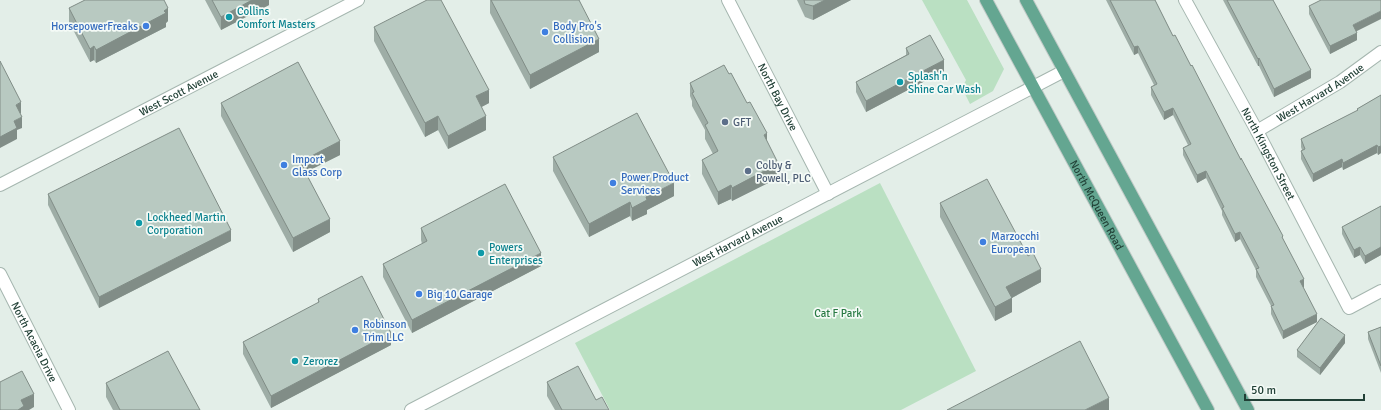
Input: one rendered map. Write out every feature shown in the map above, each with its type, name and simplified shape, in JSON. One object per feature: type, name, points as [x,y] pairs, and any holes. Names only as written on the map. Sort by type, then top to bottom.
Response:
[{"type":"main road","name":"North McQueen Road","points":[[986,0],[1208,410]]},
{"type":"main road","points":[[1026,0],[1248,410]]},
{"type":"street","name":"West Scott Avenue","points":[[0,185],[358,0]]},
{"type":"street","name":"North Bay Drive","points":[[728,0],[828,194]]},
{"type":"street","name":"North Kingston Street","points":[[1185,0],[1257,131],[1349,308],[1381,291]]},
{"type":"street","name":"West Harvard Avenue","points":[[1257,131],[1340,82],[1381,52]]},
{"type":"street","name":"West Harvard Avenue","points":[[411,410],[1064,71]]},
{"type":"street","name":"North Acacia Drive","points":[[0,274],[69,410]]},
{"type":"green space","points":[[922,0],[967,0],[1004,69],[993,91],[970,104],[962,88],[966,80]]},
{"type":"green space","name":"Cat F Park","points":[[880,183],[976,371],[901,410],[610,410],[575,343]]},
{"type":"building","points":[[85,0],[164,0],[168,8],[164,11],[166,13],[96,50],[94,46],[90,49],[69,8]]},
{"type":"building","points":[[212,0],[252,0],[221,17]]},
{"type":"building","points":[[427,0],[441,0],[489,90],[476,96],[486,116],[448,136],[438,116],[425,123],[374,27]]},
{"type":"building","name":"Body Pro's Collision","points":[[491,0],[579,0],[599,39],[530,75]]},
{"type":"building","points":[[804,0],[825,0],[813,6],[805,4]]},
{"type":"building","points":[[1110,0],[1155,0],[1173,36],[1175,35],[1191,66],[1192,65],[1241,160],[1241,158],[1283,236],[1282,237],[1304,279],[1300,281],[1317,314],[1283,331],[1271,306],[1274,305],[1256,269],[1259,268],[1240,232],[1235,234],[1222,208],[1224,207],[1206,171],[1197,175],[1183,148],[1191,144],[1173,108],[1164,112],[1151,87],[1157,84],[1138,46],[1134,47]]},
{"type":"building","points":[[1227,0],[1273,0],[1311,70],[1274,89],[1259,58],[1258,59]]},
{"type":"building","points":[[1321,0],[1381,0],[1381,11],[1353,25],[1357,33],[1330,46],[1309,6]]},
{"type":"building","points":[[930,35],[944,60],[866,101],[856,82],[909,54],[906,48]]},
{"type":"building","points":[[0,61],[21,102],[16,105],[22,117],[14,121],[17,128],[0,137]]},
{"type":"building","name":"Import Glass Corp","points":[[298,62],[340,141],[300,162],[330,219],[293,238],[221,103]]},
{"type":"building","points":[[724,65],[729,74],[731,73],[747,103],[750,102],[767,133],[764,135],[777,161],[767,166],[768,169],[732,188],[731,185],[718,192],[702,160],[718,151],[705,125],[708,123],[692,93],[694,92],[690,83]]},
{"type":"building","points":[[1381,95],[1381,146],[1378,147],[1377,145],[1343,163],[1342,159],[1313,174],[1301,151],[1305,149],[1301,139],[1358,110],[1357,109]]},
{"type":"building","name":"Power Product Services","points":[[637,113],[674,183],[646,197],[647,200],[632,208],[630,202],[589,224],[553,157]]},
{"type":"building","name":"Lockheed Martin Corporation","points":[[179,128],[231,230],[99,297],[48,194]]},
{"type":"building","name":"Marzocchi European","points":[[987,179],[1028,256],[1033,253],[1041,269],[1006,287],[1012,298],[995,307],[940,203]]},
{"type":"building","points":[[505,184],[541,253],[412,320],[383,264],[427,241],[421,228]]},
{"type":"building","points":[[1381,206],[1381,247],[1365,256],[1360,247],[1354,250],[1342,227]]},
{"type":"building","points":[[362,276],[391,333],[271,396],[243,342],[319,302],[318,299]]},
{"type":"building","points":[[1321,318],[1345,335],[1320,368],[1297,350]]},
{"type":"building","points":[[1381,327],[1381,366],[1368,332]]},
{"type":"building","points":[[1080,341],[1109,398],[1085,410],[947,410]]},
{"type":"building","points":[[168,351],[200,410],[120,410],[106,383]]},
{"type":"building","points":[[578,366],[596,400],[602,397],[609,410],[562,410],[547,382]]},
{"type":"building","points":[[22,371],[34,394],[21,400],[24,406],[18,410],[0,410],[0,382]]},
{"type":"place","name":"Collins Comfort Masters","points":[[229,17]]},
{"type":"place","name":"HorsepowerFreaks","points":[[146,26]]},
{"type":"place","name":"Body Pro's Collision","points":[[545,32]]},
{"type":"place","name":"Splash'n Shine Car Wash","points":[[900,82]]},
{"type":"place","name":"GFT","points":[[725,122]]},
{"type":"place","name":"Import Glass Corp","points":[[284,165]]},
{"type":"place","name":"Colby & Powell, PLC","points":[[748,171]]},
{"type":"place","name":"Power Product Services","points":[[613,183]]},
{"type":"place","name":"Lockheed Martin Corporation","points":[[139,223]]},
{"type":"place","name":"Marzocchi European","points":[[983,242]]},
{"type":"place","name":"Powers Enterprises","points":[[481,253]]},
{"type":"place","name":"Big 10 Garage","points":[[419,294]]},
{"type":"place","name":"Robinson Trim LLC","points":[[355,330]]},
{"type":"place","name":"Zerorez","points":[[295,361]]}]
